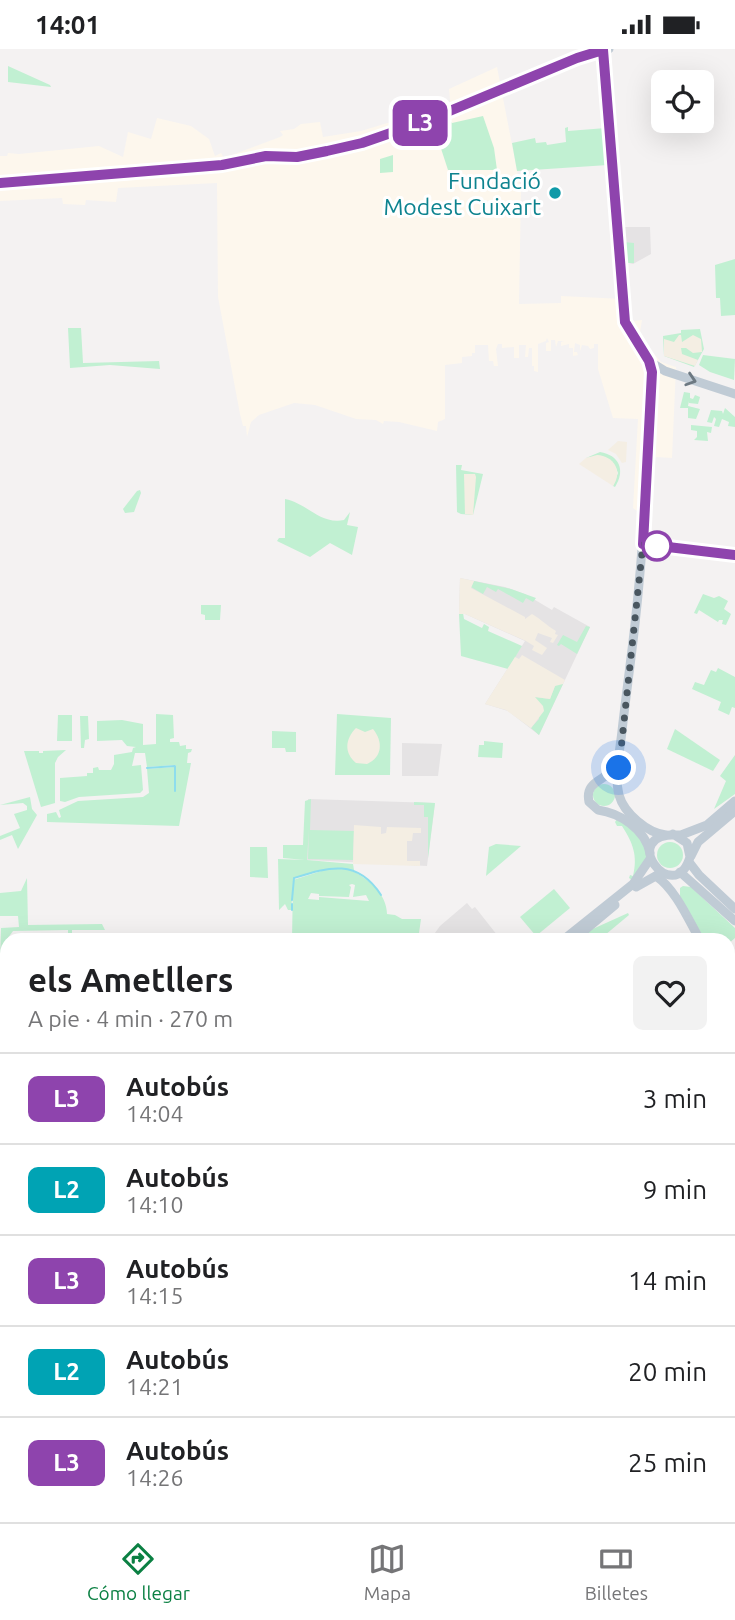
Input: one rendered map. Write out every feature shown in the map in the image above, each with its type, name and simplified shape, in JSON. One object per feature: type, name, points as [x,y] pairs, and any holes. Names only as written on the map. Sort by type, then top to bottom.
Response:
[{"type":"street","points":[[0,183],[222,165],[266,156],[297,157],[356,144],[398,131],[595,51],[609,49]]},
{"type":"street","points":[[608,810],[617,803],[619,793],[619,756],[642,555],[652,378],[649,361],[665,371],[735,394]]},
{"type":"street","points":[[619,756],[613,772],[593,783],[588,798],[594,808],[620,815],[642,836],[654,867],[697,933]]},
{"type":"street","points":[[604,779],[613,782],[629,812],[649,830],[687,843],[699,881],[735,921]]},
{"type":"street","points":[[572,933],[634,884],[650,857],[654,842],[707,824],[735,801]]},
{"type":"street","points":[[675,898],[674,889],[679,872],[690,859],[698,842],[735,811]]},
{"type":"street","points":[[581,933],[640,883],[679,872],[699,881],[735,909]]},
{"type":"shaded area","points":[[497,67],[521,191],[519,304],[561,303],[561,296],[623,299],[625,322],[642,320],[640,332],[650,349],[661,362],[676,367],[672,458],[657,457],[653,460],[650,529],[636,529],[637,511],[633,508],[638,419],[613,418],[598,369],[598,344],[594,344],[594,348],[590,349],[582,345],[580,351],[580,345],[575,343],[574,352],[578,355],[573,356],[573,348],[569,348],[569,344],[561,346],[564,341],[558,341],[556,347],[555,340],[551,340],[551,351],[546,351],[546,343],[549,342],[547,338],[538,344],[538,372],[534,371],[532,366],[532,348],[529,348],[528,357],[525,357],[526,345],[519,345],[519,358],[514,358],[514,347],[502,348],[502,344],[498,344],[498,366],[494,366],[493,361],[489,361],[488,345],[475,345],[475,353],[462,357],[462,363],[445,365],[445,419],[438,422],[437,431],[399,422],[384,421],[383,424],[376,420],[356,419],[315,405],[294,403],[259,415],[251,422],[247,437],[246,426],[243,426],[240,414],[218,297],[217,183],[118,188],[116,202],[86,200],[85,205],[63,204],[62,198],[0,201],[0,156],[7,156],[8,153],[99,146],[123,157],[128,132],[151,139],[157,118],[191,126],[209,139],[215,156],[221,153],[224,158],[280,137],[283,135],[280,131],[294,129],[301,124],[320,122],[323,137],[361,131],[394,121],[394,129],[451,110],[449,89]]},
{"type":"shaded area","points":[[620,227],[650,227],[651,254],[633,264],[625,262]]},
{"type":"shaded area","points":[[460,578],[525,594],[590,627],[539,735],[508,711],[485,704],[525,641],[465,614],[459,614]]},
{"type":"shaded area","points":[[402,743],[442,744],[438,776],[402,776]]},
{"type":"shaded area","points":[[308,799],[435,803],[427,866],[307,860]]},
{"type":"shaded area","points":[[467,903],[472,909],[475,907],[495,933],[435,933]]},
{"type":"green space","points":[[8,66],[50,85],[51,87],[8,82]]},
{"type":"green space","points":[[483,116],[494,148],[497,170],[448,170],[432,121],[448,118],[452,123]]},
{"type":"green space","points":[[568,127],[568,131],[606,128],[608,165],[517,171],[512,143],[535,138],[536,143],[546,142],[547,145],[566,142],[565,128]]},
{"type":"green space","points":[[393,155],[393,172],[380,173],[380,159]]},
{"type":"green space","points":[[624,242],[634,243],[634,263],[625,261]]},
{"type":"green space","points":[[735,259],[735,315],[721,316],[720,298],[716,298],[715,265]]},
{"type":"green space","points":[[68,328],[81,328],[83,363],[159,361],[160,369],[110,365],[70,368]]},
{"type":"green space","points":[[700,329],[704,349],[694,367],[664,356],[663,336],[681,333],[681,330]]},
{"type":"green space","points":[[703,355],[735,359],[734,380],[710,372],[699,365]]},
{"type":"green space","points":[[684,392],[690,393],[690,398],[693,399],[695,395],[700,397],[698,404],[689,401],[688,406],[700,409],[696,419],[688,418],[688,408],[680,408]]},
{"type":"green space","points":[[725,408],[735,417],[735,427],[728,426],[729,422],[722,419],[719,427],[714,426],[714,417],[712,423],[707,422],[711,410],[722,411],[723,414]]},
{"type":"green space","points":[[691,425],[712,427],[711,433],[707,432],[708,441],[694,440],[697,431],[691,430]]},
{"type":"green space","points":[[600,452],[612,456],[619,464],[620,475],[615,487],[613,486],[618,473],[613,463],[601,457],[586,458]]},
{"type":"green space","points":[[456,465],[462,465],[461,470],[483,474],[473,515],[457,512]]},
{"type":"green space","points":[[140,490],[141,493],[134,512],[125,513],[123,509]]},
{"type":"green space","points":[[285,499],[335,521],[344,520],[350,512],[347,525],[358,527],[352,555],[330,543],[310,557],[277,541],[279,538],[285,538]]},
{"type":"green space","points":[[474,581],[536,598],[533,602],[526,598],[523,603],[498,589],[496,592],[487,587],[483,594],[471,587]]},
{"type":"green space","points":[[703,594],[714,598],[719,596],[728,601],[724,609],[731,614],[726,625],[722,624],[723,620],[718,622],[699,610],[697,614],[694,613]]},
{"type":"green space","points":[[201,605],[221,605],[220,620],[205,620],[205,615],[201,614]]},
{"type":"green space","points":[[463,613],[464,619],[482,628],[484,624],[489,627],[488,631],[522,646],[508,669],[461,656],[459,614]]},
{"type":"green space","points":[[586,626],[590,627],[577,654],[561,644],[557,645],[563,635],[577,642]]},
{"type":"green space","points":[[718,668],[735,677],[735,708],[732,707],[729,715],[718,710],[721,702],[692,689],[695,682],[704,685],[711,670],[716,672]]},
{"type":"green space","points":[[558,683],[563,684],[539,735],[531,728],[539,719],[535,697],[550,699]]},
{"type":"green space","points":[[156,714],[173,715],[174,738],[170,739],[170,742],[179,742],[180,746],[186,745],[186,749],[192,749],[188,753],[187,763],[191,763],[179,826],[47,822],[47,814],[56,812],[59,818],[59,810],[78,801],[143,797],[149,793],[147,769],[174,767],[176,792],[176,765],[147,767],[145,753],[135,753],[132,766],[141,765],[143,790],[140,793],[60,801],[60,778],[87,776],[87,773],[93,773],[93,768],[98,767],[99,770],[111,770],[114,755],[132,752],[136,747],[127,746],[122,740],[97,741],[97,721],[122,720],[143,724],[143,745],[156,744]]},
{"type":"green space","points":[[337,714],[391,718],[390,775],[335,775]]},
{"type":"green space","points":[[58,715],[72,715],[72,741],[57,741]]},
{"type":"green space","points":[[80,716],[88,716],[89,739],[85,740],[84,748],[81,748]]},
{"type":"green space","points":[[675,729],[720,760],[713,771],[667,749]]},
{"type":"green space","points":[[272,731],[296,732],[296,752],[286,752],[285,748],[272,748]]},
{"type":"green space","points":[[484,741],[503,743],[502,758],[478,757],[479,745],[484,745]]},
{"type":"green space","points":[[66,750],[55,763],[55,803],[41,807],[24,751],[43,753]]},
{"type":"green space","points":[[735,755],[735,794],[714,809],[726,781],[720,776]]},
{"type":"green space","points":[[604,784],[612,787],[615,795],[612,803],[604,806],[596,803],[593,795],[596,787]]},
{"type":"green space","points":[[30,797],[32,809],[37,815],[18,849],[12,835],[0,840],[0,836],[20,828],[14,814],[27,810],[27,806],[23,803],[0,805]]},
{"type":"green space","points":[[311,799],[310,830],[354,831],[353,860],[308,859],[309,829],[307,860],[353,864],[354,870],[350,870],[363,877],[380,893],[387,914],[402,919],[421,919],[419,933],[292,933],[293,891],[291,910],[288,910],[285,904],[279,910],[278,859],[305,860],[283,858],[283,845],[303,845],[305,801]],"holes":[[[331,868],[294,880],[294,878]],[[352,884],[355,885],[353,897],[366,895],[369,901],[319,897],[319,900],[308,899],[311,893],[319,896],[349,897],[349,885]]]},
{"type":"green space","points":[[414,802],[435,803],[428,858],[428,817],[424,817],[424,805],[414,805]]},
{"type":"green space","points":[[617,819],[633,831],[645,848],[645,863],[632,880],[629,878],[630,875],[633,876],[634,850],[622,826],[617,826]]},
{"type":"green space","points":[[670,842],[679,846],[683,855],[679,864],[670,868],[661,864],[657,855],[661,846]]},
{"type":"green space","points":[[496,844],[521,846],[486,876],[489,847]]},
{"type":"green space","points":[[250,847],[267,847],[268,878],[250,877]]},
{"type":"green space","points":[[27,878],[28,925],[102,924],[105,930],[1,933],[1,928],[19,927],[18,916],[0,916],[0,893],[21,891]]},
{"type":"green space","points":[[691,887],[735,928],[735,933],[701,933],[680,897],[680,888]]},
{"type":"green space","points":[[554,889],[570,908],[540,933],[533,933],[520,917]]},
{"type":"green space","points":[[628,913],[629,915],[607,933],[586,932]]},
{"type":"sand","points":[[679,335],[682,342],[693,335],[701,339],[702,352],[693,353],[681,348],[682,354],[698,360],[695,366],[664,356],[664,339],[674,342]]},
{"type":"sand","points":[[618,441],[627,442],[626,462],[622,463],[616,454],[608,450]]},
{"type":"sand","points":[[597,455],[608,458],[615,465],[617,475],[613,486],[579,464],[586,458]]},
{"type":"sand","points":[[464,474],[475,474],[476,477],[473,515],[465,514]]},
{"type":"sand","points":[[460,578],[474,581],[471,588],[525,619],[532,614],[539,618],[556,631],[555,634],[558,635],[553,643],[550,642],[552,638],[538,633],[535,640],[547,648],[542,655],[532,650],[534,646],[526,641],[465,614],[459,614]]},
{"type":"sand","points":[[522,655],[565,680],[563,684],[555,686],[550,699],[535,697],[544,711],[531,728],[506,710],[485,704],[515,657],[519,659]]},
{"type":"sand","points":[[356,728],[365,732],[373,729],[379,739],[379,753],[367,764],[356,763],[349,755],[348,741]]},
{"type":"sand","points":[[354,825],[381,827],[381,834],[386,833],[387,827],[421,828],[421,833],[413,833],[412,841],[407,841],[407,861],[420,861],[420,866],[353,864]]},
{"type":"waterway","points":[[147,768],[175,766],[175,791]]},
{"type":"waterway","points":[[292,900],[294,878],[331,869],[352,870],[362,875],[381,895]]},
{"type":"waterway","points":[[292,904],[292,910]]},
{"type":"bus line","name":"L3","points":[[0,183],[222,165],[266,156],[297,157],[327,151],[362,143],[428,120],[489,93],[603,50],[625,322],[649,361],[652,372],[643,544],[735,555]]},
{"type":"place","name":"Fundació Modest Cuixart","points":[[555,193]]},
{"type":"route","points":[[619,768],[643,544],[657,546]]}]
